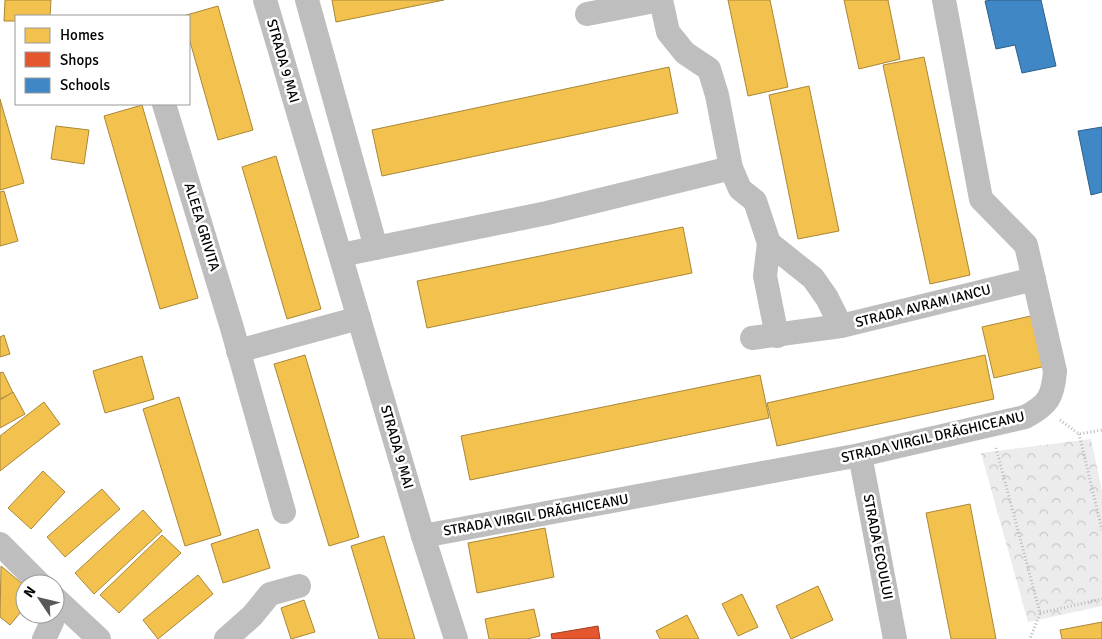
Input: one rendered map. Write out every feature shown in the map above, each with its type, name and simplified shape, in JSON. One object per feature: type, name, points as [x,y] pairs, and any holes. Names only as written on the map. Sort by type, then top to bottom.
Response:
[{"type":"street","name":"STRADA 9 MAI","points":[[266,0],[423,536],[456,639]]},
{"type":"street","points":[[307,0],[376,248]]},
{"type":"street","points":[[587,14],[661,0],[668,32],[685,54],[709,69],[717,96],[731,168],[740,189],[755,201],[768,243],[765,276],[777,336]]},
{"type":"street","name":"STRADA VIRGIL DRĂGHICEANU","points":[[423,536],[860,455],[1025,418],[1043,408],[1053,390],[1055,371],[1026,245],[980,199],[944,0]]},
{"type":"street","name":"ALEEA GRIVITA","points":[[164,105],[284,512]]},
{"type":"street","points":[[310,150],[346,141]]},
{"type":"street","points":[[340,255],[556,211],[731,168]]},
{"type":"street","name":"STRADA AVRAM IANCU","points":[[768,243],[814,278],[827,298],[841,326],[1034,278]]},
{"type":"street","points":[[238,351],[359,318]]},
{"type":"street","points":[[752,338],[841,326]]},
{"type":"street","name":"STRADA ECOULUI","points":[[860,455],[895,639]]},
{"type":"street","points":[[0,544],[30,574]]},
{"type":"street","points":[[226,639],[252,616],[270,594],[299,586]]},
{"type":"street","points":[[65,607],[99,639]]},
{"type":"street","points":[[44,639],[51,624]]},
{"type":"path","points":[[1043,408],[1079,434],[1102,530]]},
{"type":"path","points":[[990,426],[1040,614],[1030,639]]},
{"type":"path","points":[[1079,434],[1102,430]]},
{"type":"path","points":[[1040,614],[1102,599]]},
{"type":"green space","points":[[1091,439],[1102,491],[1102,606],[1028,622],[981,453]]},
{"type":"building: Homes","points":[[5,0],[51,0],[50,15],[15,15],[15,21],[4,21]]},
{"type":"building: Homes","points":[[332,0],[444,0],[336,22]]},
{"type":"building: Homes","points":[[728,0],[770,0],[788,87],[748,96]]},
{"type":"building: Homes","points":[[844,0],[888,0],[900,59],[859,69]]},
{"type":"building: Homes","points":[[218,6],[253,130],[218,140],[190,42],[190,15],[186,15]]},
{"type":"building: Homes","points":[[924,57],[970,275],[930,284],[883,65]]},
{"type":"building: Homes","points":[[669,67],[678,113],[382,176],[372,130]]},
{"type":"building: Homes","points":[[809,86],[839,231],[798,239],[769,95]]},
{"type":"building: Homes","points":[[0,99],[24,183],[0,190]]},
{"type":"building: Homes","points":[[142,105],[198,298],[160,309],[104,116]]},
{"type":"building: Homes","points":[[56,126],[89,130],[84,164],[51,159]]},
{"type":"building: Homes","points":[[276,156],[321,309],[287,319],[242,167]]},
{"type":"building: Homes","points":[[4,191],[18,241],[0,246],[0,192]]},
{"type":"building: Homes","points":[[683,227],[692,273],[427,328],[417,281]]},
{"type":"building: Homes","points":[[1035,315],[1046,366],[994,378],[982,327]]},
{"type":"building: Homes","points":[[4,335],[10,354],[0,357],[0,337]]},
{"type":"building: Homes","points":[[305,355],[359,537],[329,546],[274,364]]},
{"type":"building: Homes","points":[[985,355],[994,399],[777,446],[767,403]]},
{"type":"building: Homes","points":[[142,356],[154,399],[105,413],[93,371]]},
{"type":"building: Homes","points":[[3,372],[13,393],[0,399],[0,373]]},
{"type":"building: Homes","points":[[760,375],[769,418],[470,480],[461,436]]},
{"type":"building: Homes","points":[[13,392],[25,414],[0,428],[0,400]]},
{"type":"building: Homes","points":[[179,397],[221,535],[185,546],[143,409]]},
{"type":"building: Homes","points":[[44,402],[60,424],[0,471],[0,436]]},
{"type":"building: Homes","points":[[43,471],[65,492],[31,529],[8,508]]},
{"type":"building: Homes","points":[[102,489],[120,509],[65,557],[47,537]]},
{"type":"building: Homes","points":[[970,504],[996,639],[951,639],[926,513]]},
{"type":"building: Homes","points":[[143,510],[162,531],[94,594],[75,573]]},
{"type":"building: Homes","points":[[545,528],[554,577],[477,593],[468,543]]},
{"type":"building: Homes","points":[[258,529],[270,568],[223,583],[211,544]]},
{"type":"building: Homes","points":[[162,535],[181,553],[119,613],[100,595]]},
{"type":"building: Homes","points":[[384,536],[415,639],[379,639],[351,546]]},
{"type":"building: Homes","points":[[1,566],[15,578],[15,619],[10,625],[0,617]]},
{"type":"building: Homes","points":[[198,575],[213,594],[158,639],[143,620]]},
{"type":"building: Homes","points":[[818,586],[833,620],[791,639],[776,606]]},
{"type":"building: Homes","points":[[742,594],[758,627],[738,636],[722,604]]},
{"type":"building: Homes","points":[[304,600],[315,632],[291,639],[281,608]]},
{"type":"building: Homes","points":[[534,609],[540,636],[527,639],[489,639],[485,619]]},
{"type":"building: Homes","points":[[687,615],[699,639],[660,639],[656,631]]},
{"type":"building: Homes","points":[[1102,622],[1102,639],[1062,639],[1060,630]]},
{"type":"building: Shops","points":[[598,626],[600,639],[552,639],[551,634]]},
{"type":"building: Schools","points":[[1041,0],[1056,66],[1022,73],[1015,45],[996,49],[985,1]]},
{"type":"building: Schools","points":[[1102,127],[1102,192],[1091,195],[1078,131]]}]
